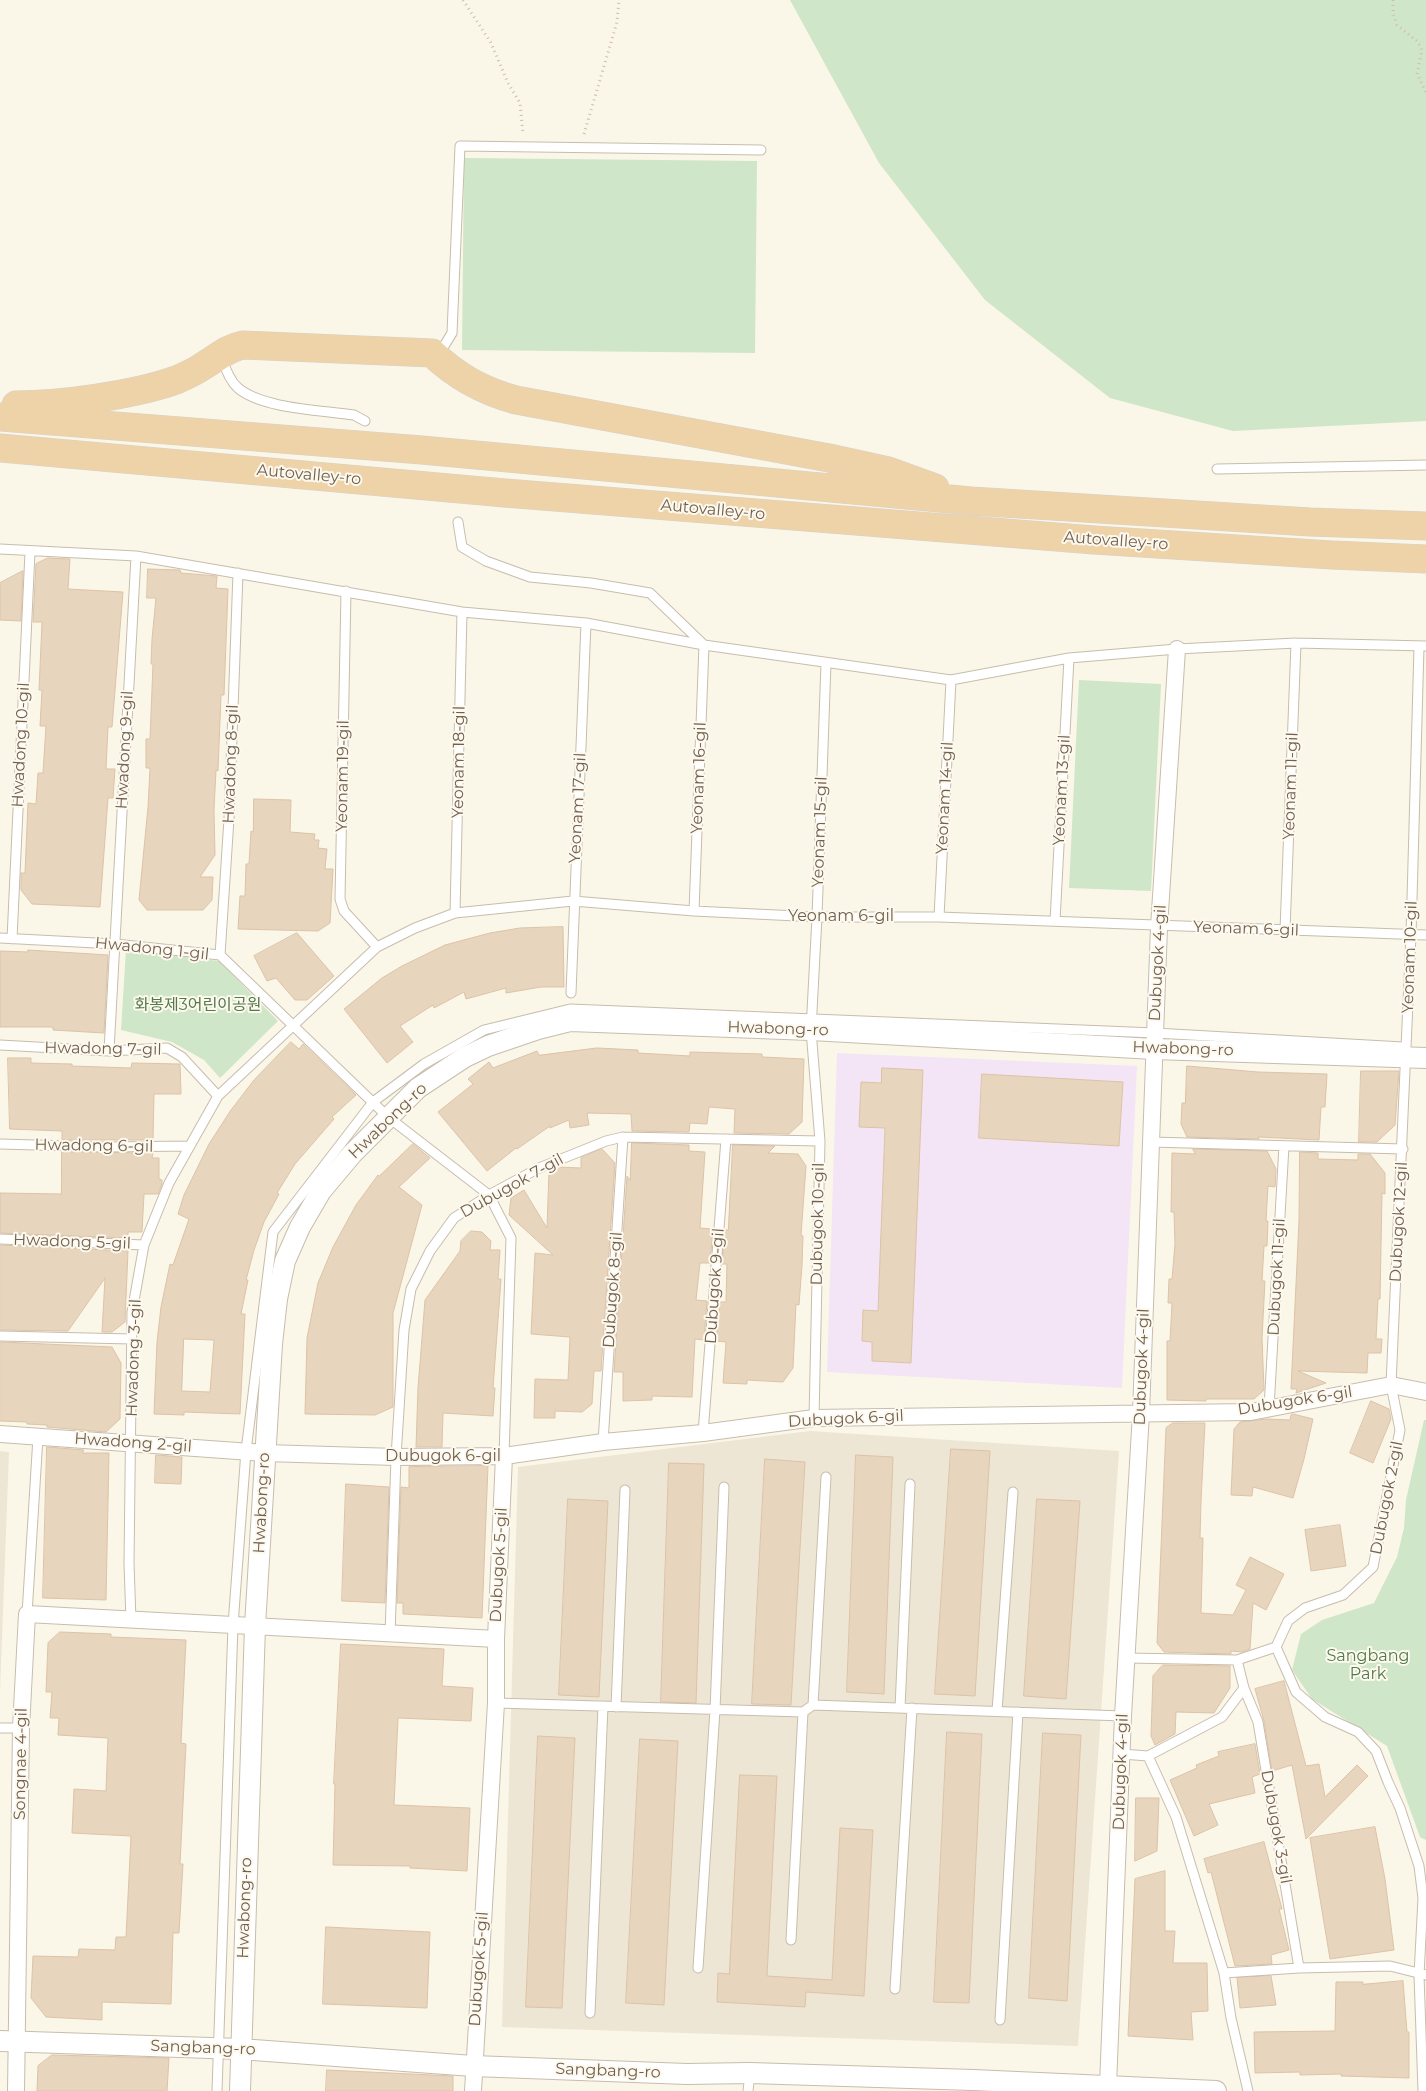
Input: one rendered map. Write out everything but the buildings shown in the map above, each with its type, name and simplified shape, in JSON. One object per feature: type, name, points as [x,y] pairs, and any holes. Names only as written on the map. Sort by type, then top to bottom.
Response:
[{"type":"highway","points":[[0,405],[26,405],[93,398],[137,390],[175,380],[202,368],[230,348],[257,345],[432,353],[448,368],[464,379],[492,394],[863,465],[888,471],[970,501]]},
{"type":"highway","name":"Autovalley-ro","points":[[0,417],[422,450],[970,501],[1310,522],[1426,526]]},
{"type":"highway","name":"Autovalley-ro","points":[[0,448],[505,493],[1074,538],[1332,556],[1426,559]]},
{"type":"street","name":"Dubugok 4-gil","points":[[1108,2086],[1122,1754],[1141,1413],[1159,926],[1177,649]]},
{"type":"street","name":"Hwabong-ro","points":[[240,2091],[256,1626],[255,1452],[277,1299],[285,1262],[300,1227],[320,1191],[352,1154],[418,1088],[465,1057],[488,1046],[570,1020],[811,1024],[1405,1053],[1426,1058]]},
{"type":"street","name":"Dubugok 6-gil","points":[[255,1452],[396,1457],[504,1456],[603,1442],[703,1433],[814,1418],[1251,1412],[1391,1385],[1426,1392]]},
{"type":"street","name":"Hwadong 2-gil","points":[[0,1434],[255,1452]]},
{"type":"street","name":"Dubugok 5-gil","points":[[473,2091],[496,1703],[496,1639],[504,1456]]},
{"type":"street","points":[[27,1614],[390,1635],[496,1639]]},
{"type":"street","name":"Songnae 4-gil","points":[[16,2091],[8,2041],[27,1614]]},
{"type":"street","name":"Sangbang-ro","points":[[8,2041],[240,2049],[473,2066],[687,2074],[749,2082],[972,2086],[1108,2086],[1216,2091]]},
{"type":"lane","points":[[432,353],[444,346],[452,333],[460,146],[761,150]]},
{"type":"lane","points":[[221,355],[229,377],[238,388],[255,398],[271,404],[354,415],[365,421]]},
{"type":"lane","points":[[1217,469],[1426,465]]},
{"type":"lane","points":[[458,522],[462,547],[495,564],[530,577],[591,582],[650,594],[704,646]]},
{"type":"lane","points":[[0,549],[136,556],[462,612],[586,623],[704,646],[951,680],[1069,658],[1177,649],[1296,643],[1422,646]]},
{"type":"lane","name":"Hwadong 10-gil","points":[[12,939],[30,552]]},
{"type":"lane","name":"Hwadong 9-gil","points":[[109,1051],[136,556]]},
{"type":"lane","name":"Hwadong 8-gil","points":[[220,955],[230,819],[238,573]]},
{"type":"lane","name":"Yeonam 19-gil","points":[[346,591],[340,900],[344,910],[377,947]]},
{"type":"lane","name":"Yeonam 18-gil","points":[[455,913],[462,612]]},
{"type":"lane","name":"Yeonam 17-gil","points":[[571,993],[573,900],[586,623]]},
{"type":"lane","name":"Yeonam 11-gil","points":[[1286,930],[1296,643]]},
{"type":"lane","name":"Yeonam 16-gil","points":[[694,911],[704,646]]},
{"type":"lane","name":"Yeonam 10-gil","points":[[1405,1053],[1422,646]]},
{"type":"lane","name":"Yeonam 13-gil","points":[[1055,921],[1069,658]]},
{"type":"lane","name":"Yeonam 15-gil","points":[[811,1024],[817,917],[826,663]]},
{"type":"lane","name":"Yeonam 14-gil","points":[[938,917],[951,680]]},
{"type":"lane","name":"Yeonam 6-gil","points":[[294,1024],[377,947],[415,928],[455,913],[573,900],[694,911],[817,917],[938,917],[1426,935]]},
{"type":"lane","name":"Hwadong 1-gil","points":[[0,938],[115,944],[220,955],[294,1024],[388,1117]]},
{"type":"lane","points":[[217,2091],[233,1625],[255,1452],[273,1232],[374,1102],[424,1064],[484,1030],[570,1009],[811,1024]]},
{"type":"lane","name":"Hwadong 3-gil","points":[[131,1620],[129,1564],[132,1312],[144,1245],[169,1183],[218,1096],[294,1024]]},
{"type":"lane","name":"Dubugok 10-gil","points":[[811,1024],[820,1142],[814,1418]]},
{"type":"lane","name":"Hwadong 7-gil","points":[[0,1046],[109,1051],[167,1048],[182,1057],[218,1096]]},
{"type":"lane","name":"Dubugok 12-gil","points":[[1391,1385],[1403,1149],[1405,1053]]},
{"type":"lane","name":"Dubugok 5-gil","points":[[388,1117],[489,1195],[511,1238],[504,1456]]},
{"type":"lane","name":"Dubugok 7-gil","points":[[390,1635],[396,1457],[404,1330],[411,1289],[430,1251],[454,1218],[489,1195],[566,1156],[606,1141],[623,1137],[820,1142]]},
{"type":"lane","name":"Dubugok 8-gil","points":[[603,1442],[623,1137]]},
{"type":"lane","name":"Dubugok 9-gil","points":[[703,1433],[726,1139]]},
{"type":"lane","points":[[1151,1142],[1403,1149]]},
{"type":"lane","name":"Hwadong 6-gil","points":[[0,1144],[105,1147],[189,1146]]},
{"type":"lane","name":"Dubugok 11-gil","points":[[1269,1408],[1284,1146]]},
{"type":"lane","name":"Hwadong 5-gil","points":[[0,1239],[144,1245]]},
{"type":"lane","points":[[0,1336],[132,1339]]},
{"type":"lane","name":"Dubugok 2-gil","points":[[1276,1647],[1288,1621],[1305,1608],[1343,1595],[1373,1567],[1400,1430],[1391,1385]]},
{"type":"lane","name":"Songnae 4-gil","points":[[27,1614],[38,1437]]},
{"type":"lane","points":[[813,1705],[826,1477]]},
{"type":"lane","points":[[900,1708],[910,1484]]},
{"type":"lane","points":[[698,1968],[715,1710],[724,1487]]},
{"type":"lane","points":[[616,1707],[625,1490]]},
{"type":"lane","points":[[997,1711],[1013,1492]]},
{"type":"lane","points":[[1127,1658],[1237,1660],[1276,1647],[1296,1692],[1325,1717],[1358,1732],[1376,1751],[1422,1866],[1423,2091]]},
{"type":"lane","name":"Dubugok 3-gil","points":[[1237,1660],[1244,1688],[1258,1722],[1299,1968]]},
{"type":"lane","points":[[1122,1754],[1148,1756],[1222,1717],[1244,1688]]},
{"type":"lane","points":[[496,1703],[803,1712],[813,1705],[1124,1716]]},
{"type":"lane","points":[[590,2014],[604,1706]]},
{"type":"lane","points":[[895,1989],[912,1708]]},
{"type":"lane","points":[[791,1940],[803,1712]]},
{"type":"lane","points":[[1000,2020],[1018,1712]]},
{"type":"lane","points":[[0,1728],[21,1728]]},
{"type":"lane","points":[[1148,1756],[1176,1817],[1224,1974],[1231,2018],[1248,2091]]},
{"type":"lane","points":[[1224,1974],[1299,1968],[1390,1966],[1423,1975]]},
{"type":"path","points":[[462,0],[491,42],[508,83],[520,103],[524,147]]},
{"type":"path","points":[[580,148],[618,22],[620,0]]},
{"type":"path","points":[[1393,0],[1393,13],[1396,25],[1418,42],[1422,50],[1417,74],[1426,92]]},
{"type":"shaded area","points":[[837,1053],[1137,1066],[1122,1388],[827,1372]]},
{"type":"shaded area","points":[[810,1431],[1119,1451],[1078,2046],[502,2027],[518,1467]]},
{"type":"shaded area","points":[[0,1451],[9,1452],[0,1692]]},
{"type":"green space","points":[[790,0],[1426,0],[1426,421],[1233,431],[1110,398],[985,300],[879,163]]},
{"type":"green space","points":[[464,158],[757,161],[755,353],[462,350]]},
{"type":"green space","points":[[1079,680],[1161,684],[1151,891],[1069,888]]},
{"type":"green space","name":"화봉제3어린이공원","points":[[126,950],[219,961],[278,1021],[220,1078],[204,1060],[172,1042],[121,1030]]},
{"type":"green space","name":"Sangbang Park","points":[[1424,1420],[1426,1420],[1426,1840],[1420,1837],[1387,1746],[1312,1699],[1292,1670],[1301,1634],[1322,1620],[1374,1603],[1397,1557],[1404,1528],[1406,1500]]}]
